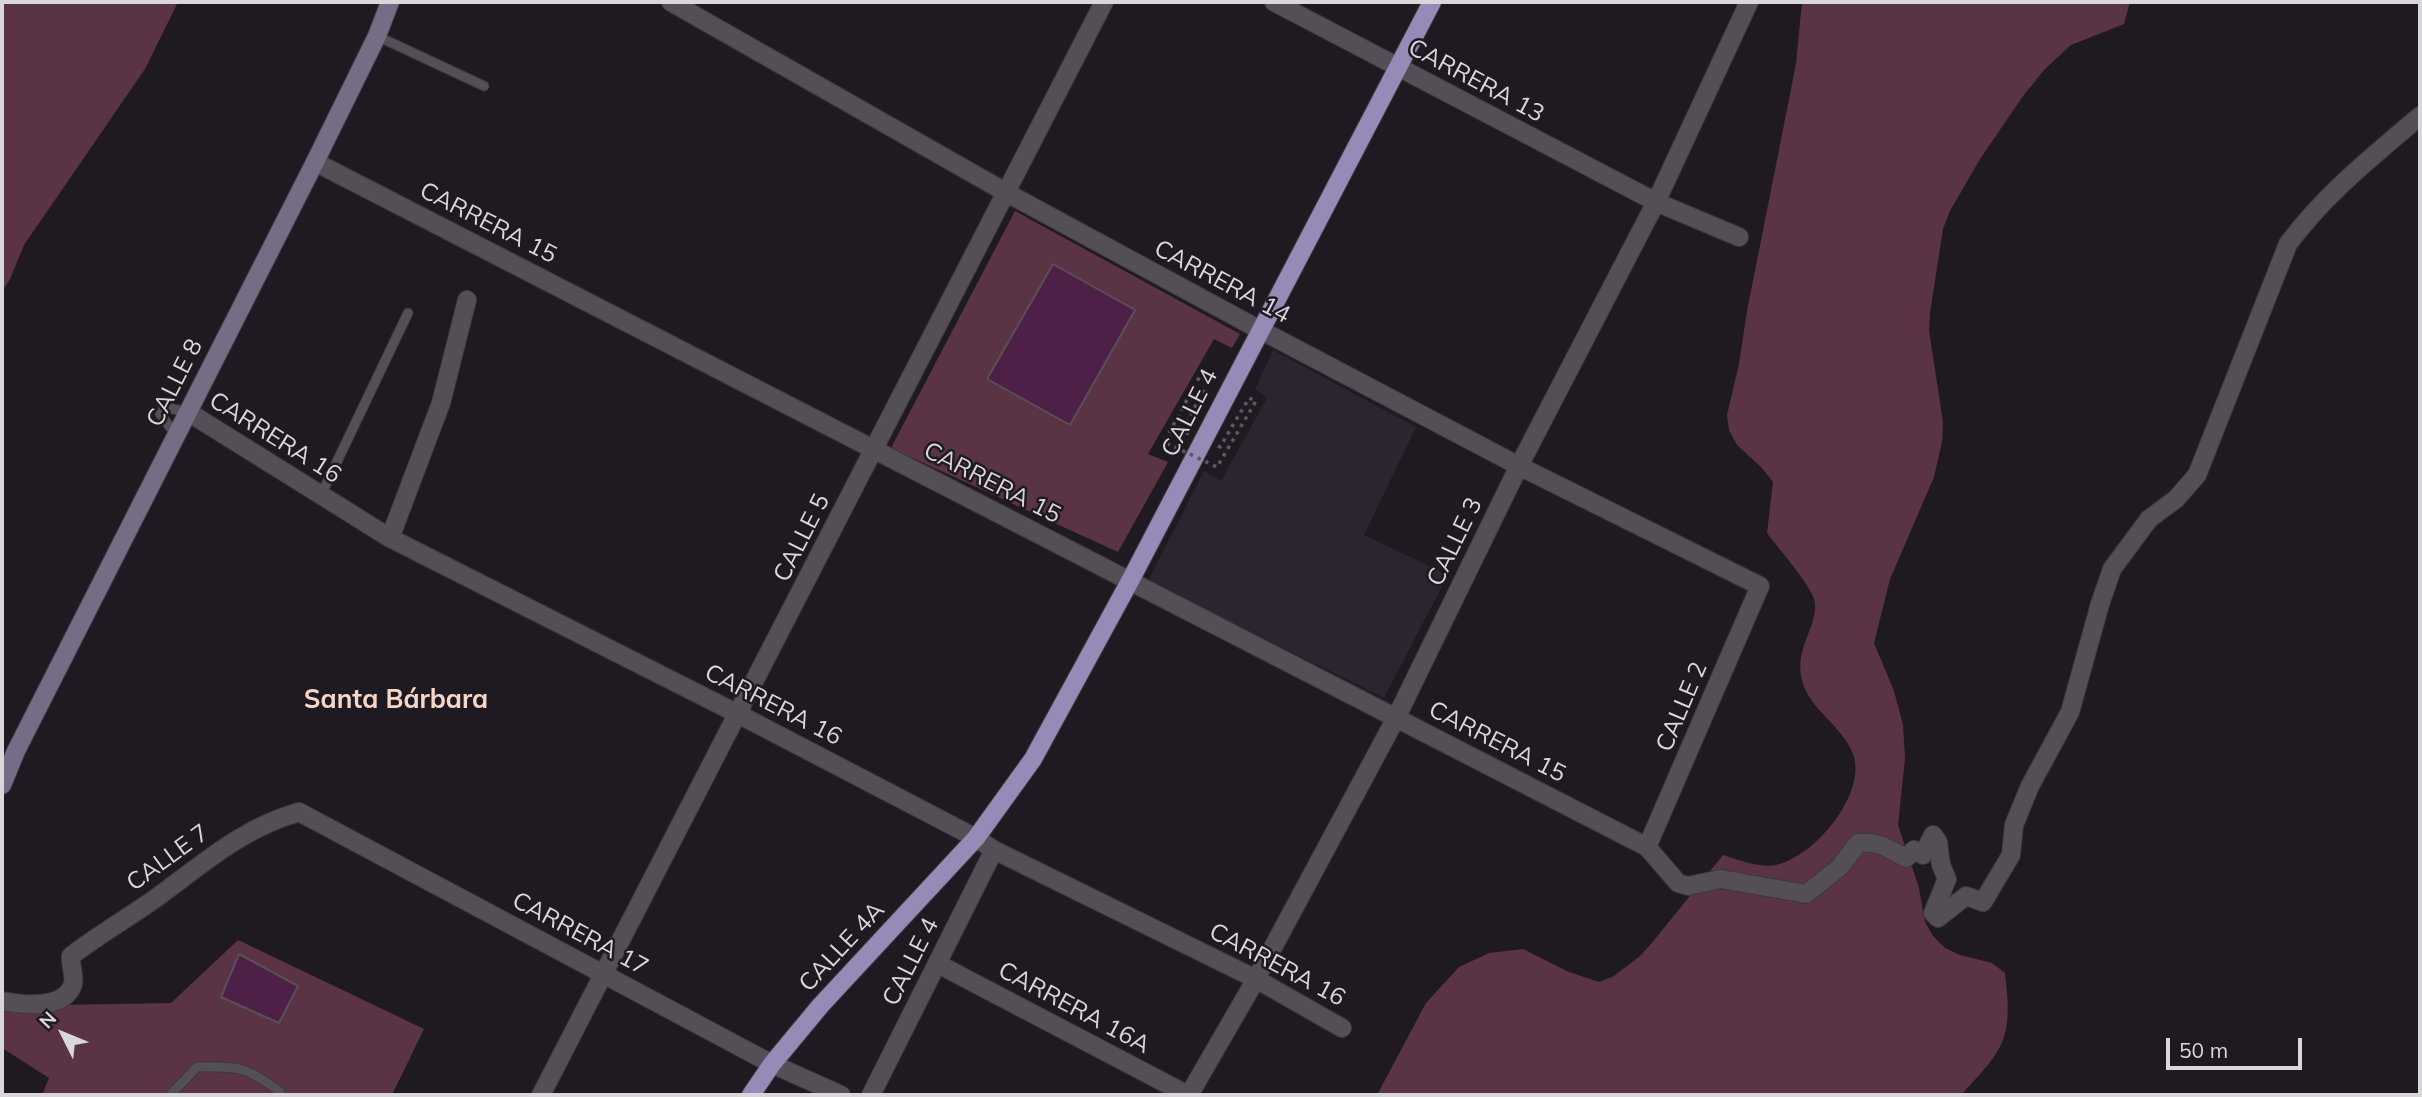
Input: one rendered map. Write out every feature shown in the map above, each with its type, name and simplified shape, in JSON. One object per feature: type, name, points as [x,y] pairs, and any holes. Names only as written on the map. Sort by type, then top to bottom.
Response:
[{"type":"main road","name":"CALLE 8","points":[[2,785],[16,751],[315,162],[377,36],[390,2]]},
{"type":"main road","name":"CALLE 4","points":[[976,838],[1033,759],[1130,581],[1432,2]]},
{"type":"main road","name":"CALLE 4A","points":[[751,1095],[772,1064],[829,996],[976,838]]},
{"type":"street","name":"CARRERA 14","points":[[671,2],[1007,193],[1261,331],[1518,466],[1760,586]]},
{"type":"street","name":"CALLE 5","points":[[541,1095],[1104,2]]},
{"type":"street","name":"CARRERA 13","points":[[1274,2],[1656,202],[1739,237]]},
{"type":"street","name":"CALLE 3","points":[[1188,1095],[1256,979],[1396,718],[1518,466],[1656,202],[1748,2]]},
{"type":"street","points":[[1647,847],[1678,883],[1688,886],[1721,879],[1806,894],[1840,867],[1858,843],[1894,849],[1906,858],[1914,850],[1923,855],[1933,835],[1938,842],[1941,865],[1947,880],[1934,916],[1941,918],[1966,896],[1983,902],[2011,855],[2014,825],[2030,786],[2070,712],[2112,569],[2149,519],[2176,499],[2197,475],[2288,244],[2303,224],[2368,161],[2420,116]]},
{"type":"street","name":"CARRERA 15","points":[[315,162],[1647,847]]},
{"type":"street","points":[[390,538],[441,403],[467,300]]},
{"type":"street","name":"CARRERA 16","points":[[188,412],[390,538],[738,714],[976,838],[994,850],[1256,979],[1342,1028]]},
{"type":"street","name":"CALLE 2","points":[[1647,847],[1760,586]]},
{"type":"street","name":"CARRERA 17","points":[[299,812],[362,848],[604,973],[772,1064],[841,1095]]},
{"type":"street","name":"CALLE 7","points":[[2,1001],[17,1004],[53,1002],[68,993],[74,980],[70,967],[71,956],[240,837],[272,819],[299,812]]},
{"type":"street","name":"CALLE 4","points":[[871,1095],[994,850]]},
{"type":"street","name":"CARRERA 16A","points":[[938,964],[1188,1095]]},
{"type":"lane","points":[[377,36],[484,86]]},
{"type":"lane","points":[[321,495],[408,313]]},
{"type":"lane","points":[[176,435],[161,411],[188,412]]},
{"type":"lane","points":[[170,1095],[197,1067],[235,1066],[259,1076],[280,1092]]},
{"type":"path","points":[[1189,434],[1182,431],[1209,381],[1200,376],[1164,442],[1217,467],[1256,401],[1249,398],[1220,447],[1214,443]]},
{"type":"shaded area","points":[[2,2],[178,2],[145,69],[24,245],[2,292]]},
{"type":"shaded area","points":[[1802,2],[2130,2],[2124,24],[2071,45],[2045,69],[1980,159],[1950,211],[1943,229],[1929,331],[1943,422],[1942,442],[1934,477],[1890,579],[1874,643],[1894,691],[1903,725],[1905,758],[1898,825],[1919,888],[1925,922],[1933,936],[1945,948],[1960,955],[1992,963],[2005,973],[2008,1013],[2003,1041],[1988,1065],[1961,1095],[1377,1095],[1426,1003],[1459,967],[1489,953],[1523,949],[1569,972],[1599,982],[1614,976],[1651,944],[1723,855],[1762,865],[1775,865],[1790,860],[1805,851],[1834,822],[1852,787],[1856,770],[1853,754],[1842,735],[1812,701],[1802,680],[1801,658],[1815,612],[1813,596],[1767,533],[1773,482],[1737,445],[1729,430],[1727,415],[1796,64]]},
{"type":"shaded area","points":[[1015,211],[1240,334],[1232,348],[1214,339],[1148,454],[1168,462],[1118,552],[891,448]]},
{"type":"shaded area","points":[[1273,350],[1416,427],[1364,535],[1448,575],[1384,698],[1148,581],[1204,471],[1221,481],[1267,398],[1255,389]]},
{"type":"shaded area","points":[[238,940],[424,1029],[392,1095],[42,1095],[49,1078],[2,1048],[2,1006],[171,1003]]},
{"type":"building","points":[[1053,264],[1135,310],[1070,425],[987,379]]},
{"type":"building","points":[[239,954],[298,986],[279,1023],[221,997]]},
{"type":"district","name":"Santa Bárbara","points":[[396,700]]}]
